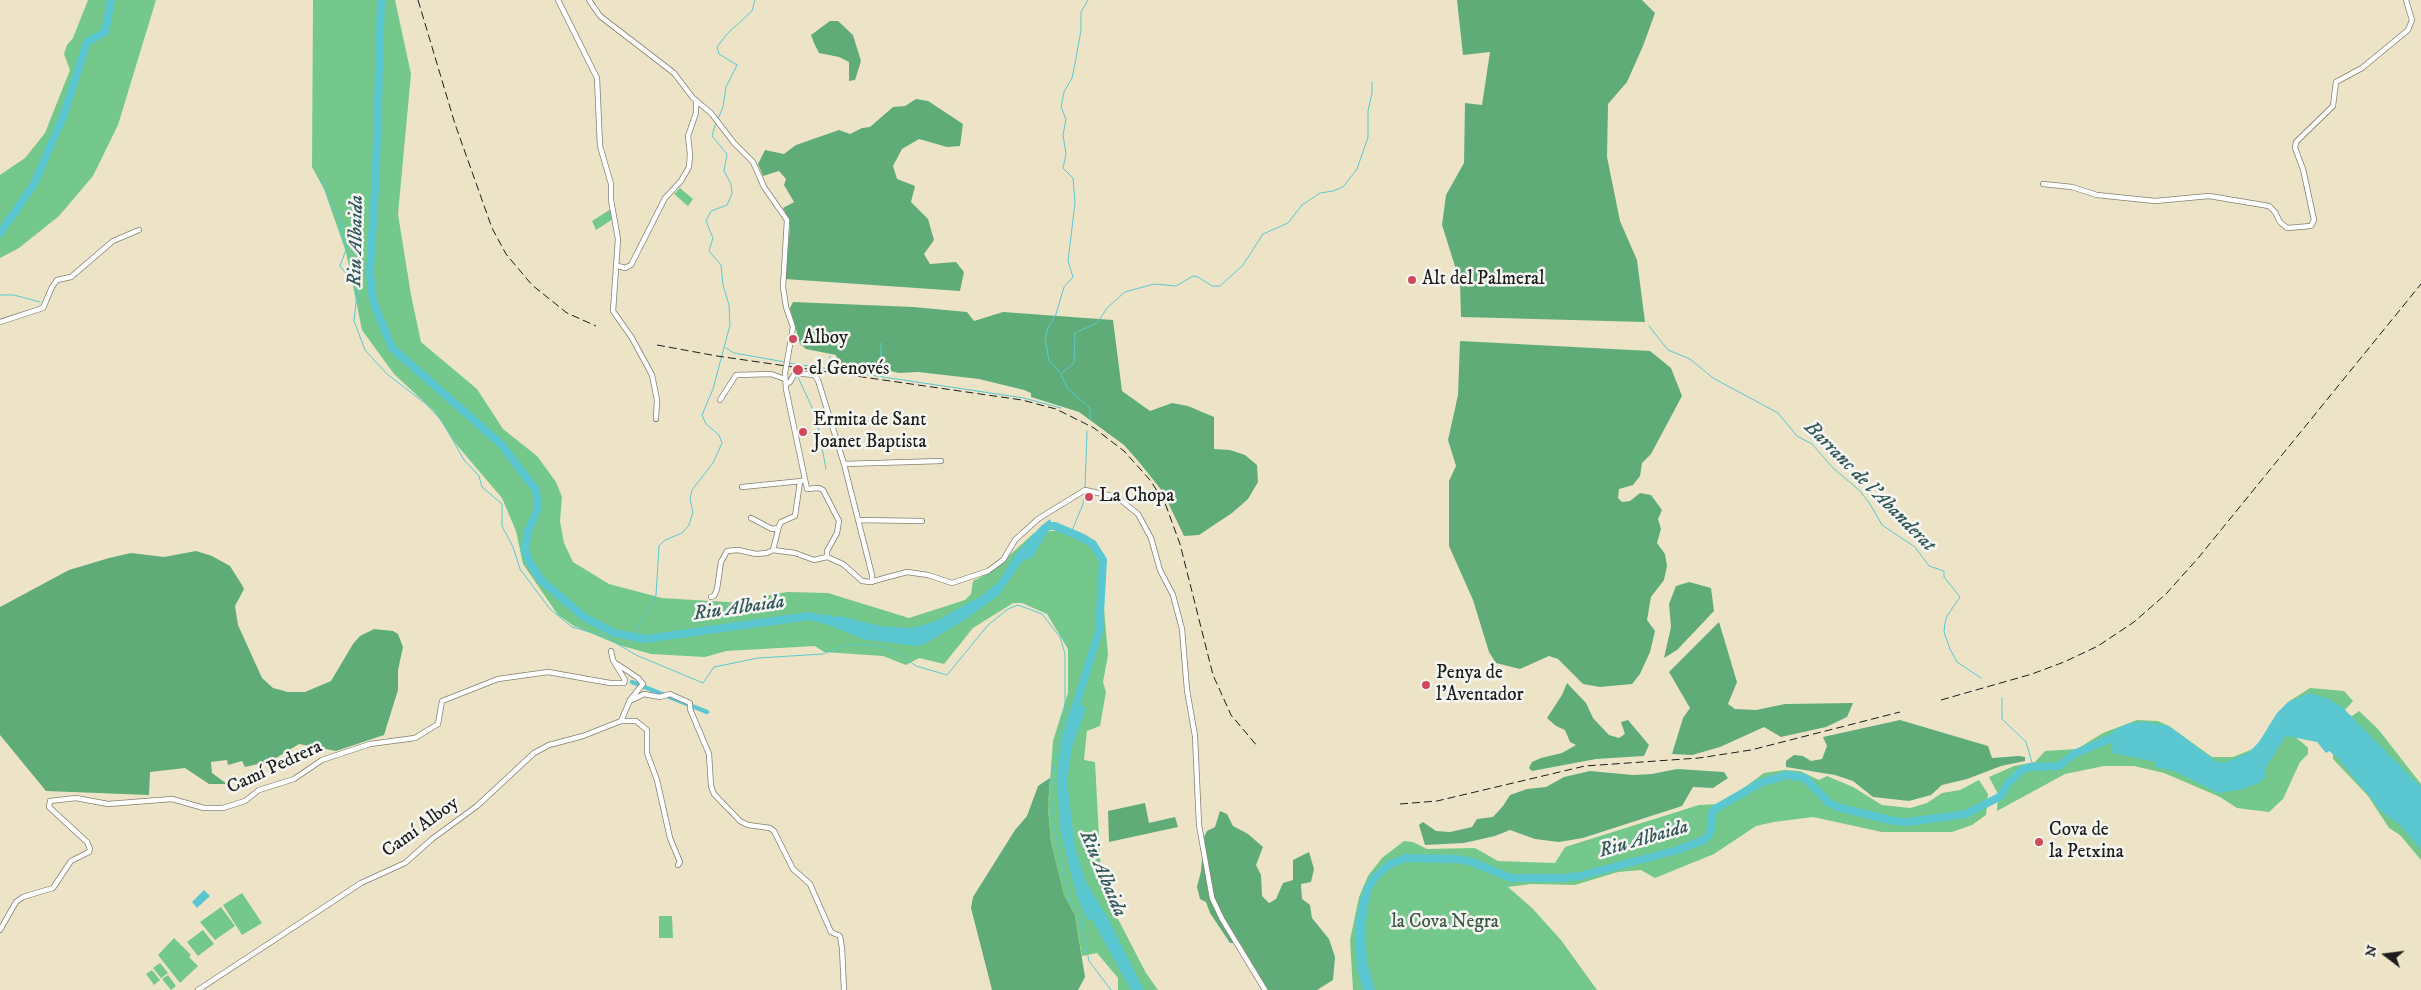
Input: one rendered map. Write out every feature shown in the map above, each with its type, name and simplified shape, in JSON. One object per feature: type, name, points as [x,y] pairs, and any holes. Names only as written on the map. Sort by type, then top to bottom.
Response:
[{"type":"street","points":[[558,0],[596,78],[600,146],[611,184],[611,200],[618,239],[618,266],[613,311],[632,338],[652,375],[657,400],[656,419]]},
{"type":"street","points":[[589,0],[600,16],[674,73],[696,100],[711,113],[734,143],[753,162],[764,187],[787,220],[783,287],[786,307],[793,328],[785,382],[807,489],[822,488],[838,517],[837,533],[827,551],[827,557]]},
{"type":"street","points":[[2043,184],[2077,188],[2097,195],[2155,202],[2209,196],[2269,206],[2275,212],[2280,222],[2287,228],[2311,226],[2314,220],[2303,169],[2295,148],[2296,142],[2333,106],[2336,82],[2362,68],[2408,30],[2412,20],[2406,0]]},
{"type":"street","points":[[618,266],[625,268],[631,265],[665,198],[681,181],[689,167],[688,136],[696,113],[696,100]]},
{"type":"street","points":[[0,322],[40,310],[57,280],[71,277],[113,241],[139,230]]},
{"type":"street","points":[[720,400],[736,374],[771,374],[785,382],[790,382],[795,373],[817,377],[844,464],[872,575],[872,582]]},
{"type":"street","points":[[844,464],[941,461]]},
{"type":"street","points":[[742,487],[806,481]]},
{"type":"street","points":[[773,550],[781,522],[795,516],[800,482]]},
{"type":"street","points":[[710,597],[714,596],[717,589],[722,557],[726,551],[738,550],[756,554],[767,553],[773,550],[795,553],[814,560],[827,557],[843,564],[862,581],[872,582],[907,572],[928,575],[952,583],[988,571],[1003,560],[1022,532],[1038,519],[1081,491],[1090,490],[1110,494],[1121,499],[1132,508],[1146,525],[1160,570],[1173,596],[1182,630],[1187,690],[1195,736],[1199,825],[1212,898],[1217,910],[1265,990]]},
{"type":"street","points":[[751,518],[772,529],[778,528]]},
{"type":"street","points":[[858,520],[922,521]]},
{"type":"street","points":[[611,651],[616,663],[638,678],[643,684],[628,705],[621,721],[636,721],[647,730],[647,753],[657,780],[670,838],[680,862],[678,864]]},
{"type":"street","name":"Camí Pedrera","points":[[0,930],[16,902],[23,897],[52,888],[71,861],[89,852],[90,849],[87,842],[48,807],[50,801],[76,798],[108,804],[172,799],[204,808],[223,808],[245,801],[259,790],[294,779],[322,760],[370,744],[415,738],[438,724],[442,700],[482,684],[498,679],[541,672],[624,684],[625,680],[616,663]]},
{"type":"street","points":[[628,705],[634,698],[644,694],[660,696],[672,694],[690,703],[690,709],[709,754],[711,786],[714,794],[740,821],[748,825],[770,828],[774,831],[793,868],[810,884],[831,932],[840,936],[844,990]]},
{"type":"street","name":"Camí Alboy","points":[[198,990],[361,883],[405,863],[432,839],[477,806],[534,753],[549,745],[583,736],[621,721]]},
{"type":"green space","points":[[88,0],[156,0],[118,125],[93,176],[59,216],[19,248],[0,258],[0,175],[25,158],[45,133],[70,70],[64,54],[67,45],[73,38]]},
{"type":"green space","points":[[313,0],[395,0],[411,74],[398,214],[411,295],[421,342],[477,389],[503,429],[537,456],[556,482],[562,497],[560,521],[564,543],[573,562],[609,584],[662,598],[760,604],[769,595],[787,592],[828,593],[909,618],[965,600],[971,594],[973,581],[991,572],[1034,533],[1061,530],[1090,544],[1100,562],[1108,655],[1103,682],[1106,692],[1100,726],[1087,731],[1084,760],[1095,762],[1101,873],[1117,917],[1146,973],[1158,990],[1118,990],[1118,978],[1097,953],[1082,956],[1075,915],[1064,895],[1051,842],[1048,807],[1053,741],[1068,693],[1068,649],[1047,614],[1022,603],[1013,603],[973,628],[944,664],[919,658],[906,665],[883,656],[824,652],[815,646],[726,651],[705,657],[651,654],[619,645],[574,626],[558,615],[523,564],[516,531],[502,498],[456,444],[434,411],[394,374],[362,330],[346,252],[324,189],[312,167]]},
{"type":"green space","points":[[1457,0],[1642,0],[1655,13],[1627,82],[1608,104],[1607,157],[1620,221],[1637,260],[1645,322],[1461,317],[1460,282],[1442,225],[1446,195],[1464,163],[1465,103],[1482,105],[1490,52],[1463,55]]},
{"type":"green space","points":[[830,21],[838,21],[853,35],[861,61],[855,80],[849,81],[849,62],[839,57],[819,53],[814,43],[811,35]]},
{"type":"green space","points":[[916,99],[928,101],[963,124],[960,146],[947,147],[919,139],[902,149],[893,166],[897,179],[915,186],[911,202],[928,219],[934,240],[924,254],[930,264],[956,262],[964,272],[960,291],[785,279],[790,227],[789,219],[783,208],[794,202],[784,185],[786,179],[779,171],[763,176],[758,164],[765,150],[784,154],[796,145],[839,130],[850,134],[862,128],[870,127],[893,107],[905,106]]},
{"type":"green space","points":[[680,188],[693,199],[688,206],[674,194]]},
{"type":"green space","points":[[611,209],[613,219],[596,230],[592,221]]},
{"type":"green space","points":[[793,302],[913,307],[967,312],[974,321],[1003,312],[1113,320],[1122,391],[1150,411],[1172,403],[1188,406],[1214,417],[1214,449],[1230,450],[1245,455],[1257,465],[1258,482],[1248,499],[1232,513],[1199,535],[1184,536],[1163,492],[1139,462],[1124,445],[1079,412],[1031,397],[1031,393],[1024,390],[979,379],[918,372],[899,373],[886,370],[851,372],[840,370],[836,355],[806,349],[800,344],[790,308]]},
{"type":"green space","points":[[1460,341],[1650,351],[1671,368],[1682,396],[1651,454],[1642,463],[1640,476],[1633,485],[1619,489],[1618,498],[1622,502],[1630,501],[1640,493],[1651,495],[1662,510],[1658,519],[1661,529],[1657,543],[1665,554],[1667,566],[1664,580],[1651,597],[1647,620],[1655,631],[1650,652],[1640,674],[1632,684],[1600,687],[1583,684],[1558,659],[1549,656],[1520,669],[1496,663],[1489,652],[1473,600],[1449,546],[1449,481],[1456,466],[1448,440],[1458,395]]},
{"type":"green space","points":[[196,551],[212,556],[230,566],[242,585],[244,589],[235,606],[238,625],[262,678],[273,688],[288,692],[305,692],[331,681],[353,644],[360,636],[374,629],[393,631],[398,634],[403,647],[398,670],[398,690],[384,735],[336,751],[299,744],[271,761],[245,767],[242,761],[228,765],[227,760],[211,762],[212,773],[227,784],[209,784],[185,768],[150,772],[149,795],[46,791],[0,735],[0,607],[69,570],[109,558],[131,553],[164,557]]},
{"type":"green space","points":[[1689,582],[1711,588],[1714,611],[1677,650],[1664,658],[1671,627],[1669,604],[1676,586]]},
{"type":"green space","points":[[1719,622],[1737,682],[1728,704],[1735,709],[1756,710],[1785,704],[1853,703],[1847,717],[1826,727],[1781,737],[1764,727],[1720,747],[1692,755],[1672,754],[1683,718],[1690,708],[1669,672]]},
{"type":"green space","points":[[1567,683],[1586,703],[1593,718],[1609,735],[1619,738],[1625,734],[1621,722],[1628,720],[1649,745],[1644,756],[1596,759],[1532,771],[1529,768],[1532,762],[1562,753],[1576,745],[1570,742],[1565,730],[1556,726],[1547,718],[1562,695]]},
{"type":"green space","points":[[2310,688],[2344,691],[2353,701],[2345,710],[2349,715],[2352,716],[2359,711],[2378,729],[2421,784],[2421,860],[2400,835],[2389,828],[2368,796],[2333,759],[2333,740],[2290,733],[2308,748],[2308,754],[2300,762],[2283,799],[2269,812],[2237,808],[2220,797],[2164,773],[2134,766],[2104,766],[2065,774],[1997,811],[1998,794],[1989,777],[2014,766],[2035,762],[2045,751],[2077,749],[2103,733],[2137,720],[2158,721],[2169,726],[2212,757],[2233,757],[2258,747],[2274,719],[2288,702]]},
{"type":"green space","points":[[1900,720],[1988,746],[1992,758],[2019,756],[2025,757],[2025,761],[2001,766],[1967,779],[1942,785],[1931,795],[1909,801],[1873,797],[1853,781],[1835,775],[1786,767],[1786,761],[1794,755],[1803,756],[1811,761],[1822,759],[1827,746],[1823,737]]},
{"type":"green space","points":[[1677,769],[1724,772],[1728,778],[1713,788],[1693,787],[1682,806],[1583,838],[1559,842],[1535,839],[1510,830],[1495,836],[1464,843],[1425,845],[1419,825],[1423,822],[1436,831],[1450,832],[1472,827],[1477,819],[1493,817],[1510,795],[1527,789],[1546,787],[1564,777],[1590,771],[1633,775],[1652,774]]},
{"type":"green space","name":"la Cova Negra","points":[[1785,770],[1800,771],[1819,780],[1827,776],[1853,787],[1882,805],[1910,808],[1927,803],[1942,793],[1960,790],[1979,780],[1988,794],[1986,815],[1972,825],[1952,832],[1882,832],[1813,817],[1774,822],[1756,826],[1714,854],[1655,878],[1641,870],[1618,872],[1575,885],[1531,884],[1508,887],[1532,908],[1561,940],[1597,990],[1353,990],[1350,940],[1359,897],[1368,876],[1382,858],[1404,841],[1413,842],[1427,849],[1475,848],[1498,861],[1555,863],[1565,847],[1699,805],[1718,804],[1730,798],[1764,773]]},
{"type":"green space","points":[[1050,778],[1048,808],[1051,842],[1064,895],[1075,915],[1085,977],[1078,990],[992,990],[971,908],[973,897],[1015,830],[1027,816],[1038,786]]},
{"type":"green space","points":[[1145,803],[1149,823],[1175,817],[1178,827],[1109,842],[1108,811]]},
{"type":"green space","points":[[1220,811],[1227,814],[1233,826],[1248,834],[1263,847],[1256,865],[1261,875],[1262,896],[1269,903],[1276,899],[1283,883],[1293,880],[1293,860],[1309,852],[1314,869],[1311,882],[1301,884],[1302,899],[1310,905],[1312,918],[1329,939],[1335,957],[1333,980],[1317,990],[1268,990],[1240,943],[1230,943],[1210,913],[1206,902],[1200,899],[1197,887],[1201,871],[1204,837],[1207,831],[1215,827]]},
{"type":"green space","points":[[242,893],[262,923],[242,935],[223,905]]},
{"type":"green space","points":[[221,907],[235,926],[215,940],[200,922]]},
{"type":"green space","points":[[659,916],[672,916],[673,938],[659,938]]},
{"type":"green space","points":[[203,930],[214,944],[198,956],[187,942]]},
{"type":"green space","points":[[174,938],[191,955],[189,957],[198,966],[180,983],[158,955]]},
{"type":"green space","points":[[160,963],[168,973],[161,978],[153,968]]},
{"type":"green space","points":[[152,970],[160,980],[154,985],[146,974]]},
{"type":"green space","points":[[168,975],[176,986],[171,990],[162,979]]},
{"type":"water","points":[[1050,519],[1052,524],[1032,558],[1026,559],[1020,564],[999,595],[966,619],[923,645],[914,646],[862,639],[824,623],[826,613],[833,617],[839,616],[880,626],[908,628],[938,620],[983,595],[999,581],[1015,555],[1040,527]]},
{"type":"water","points":[[2310,693],[2329,699],[2342,707],[2421,787],[2421,850],[2399,824],[2382,812],[2338,758],[2329,751],[2326,753],[2317,742],[2286,736],[2264,770],[2266,776],[2259,783],[2240,790],[2218,793],[2174,771],[2155,767],[2155,762],[2112,753],[2113,730],[2131,723],[2145,722],[2169,726],[2217,762],[2226,762],[2248,753],[2259,742],[2277,713],[2288,702]]},
{"type":"water","points":[[1080,705],[1085,707],[1085,712],[1072,747],[1067,780],[1075,848],[1085,880],[1109,920],[1144,990],[1131,990],[1092,920],[1087,919],[1077,897],[1060,830],[1057,775],[1062,738],[1069,713]]},
{"type":"water","points":[[204,890],[210,896],[197,908],[192,902]]},
{"type":"water","points":[[1361,895],[1369,897],[1365,931],[1367,961],[1375,990],[1363,990],[1357,968],[1355,926]]},
{"type":"waterway","name":"Riu Albaida","points":[[0,233],[34,184],[64,114],[87,42],[105,32],[111,0]]},
{"type":"waterway","name":"Riu Albaida","points":[[381,0],[376,170],[370,273],[373,301],[392,348],[501,444],[536,490],[538,508],[528,531],[525,551],[541,580],[584,617],[614,633],[645,639],[809,616],[834,622]]},
{"type":"waterway","points":[[718,119],[723,107],[726,87],[737,65],[719,54],[717,47],[727,34],[752,11],[755,0]]},
{"type":"waterway","points":[[1088,0],[1081,12],[1081,30],[1075,64],[1072,78],[1064,92],[1061,107],[1066,119],[1063,135],[1066,154],[1063,168],[1073,178],[1075,203],[1068,261],[1073,277],[1064,287],[1056,314],[1048,328],[1045,339],[1049,360],[1061,374],[1067,388],[1090,408],[1090,420]]},
{"type":"waterway","points":[[1061,374],[1074,363],[1075,333],[1097,323],[1108,307],[1125,292],[1154,284],[1176,286],[1193,276],[1212,286],[1220,286],[1243,265],[1263,234],[1288,223],[1302,205],[1320,193],[1343,187],[1357,169],[1368,137],[1368,111],[1372,93],[1372,82]]},
{"type":"waterway","points":[[632,636],[656,595],[659,546],[665,540],[682,533],[689,525],[693,512],[690,499],[692,490],[713,463],[722,443],[719,435],[706,424],[702,415],[713,389],[730,325],[729,305],[723,285],[721,265],[709,251],[713,238],[706,221],[711,211],[727,205],[732,194],[731,184],[724,171],[727,154],[712,136],[716,122]]},
{"type":"waterway","points":[[321,180],[340,220],[341,233],[347,247],[340,266],[355,284],[357,294],[354,321],[365,350],[387,374],[426,404],[442,421],[464,460],[479,476],[482,487],[502,504],[502,526],[513,547],[520,569],[550,609],[572,627],[604,636],[636,655],[703,683],[714,667],[758,658],[823,654],[848,644],[880,646],[897,652],[916,666],[947,675],[988,625],[1008,609],[1018,605],[1042,614],[1060,637],[1065,654],[1065,705],[1051,790],[1054,827],[1071,902],[1082,915],[1083,933],[1089,961],[1111,990]]},
{"type":"waterway","points":[[0,295],[14,295],[40,302]]},
{"type":"waterway","name":"Barranc de l'Abanderat","points":[[1649,326],[1668,350],[1690,359],[1713,378],[1778,413],[1797,436],[1812,444],[1834,469],[1859,490],[1870,504],[1882,525],[1915,547],[1929,566],[1944,571],[1944,577],[1960,597],[1947,616],[1944,632],[1957,662],[1981,678]]},
{"type":"waterway","points":[[881,343],[881,376]]},
{"type":"waterway","points":[[726,348],[734,353],[785,362]]},
{"type":"waterway","points":[[829,369],[830,356]]},
{"type":"waterway","points":[[789,363],[1024,398],[1061,408]]},
{"type":"waterway","points":[[797,375],[816,416],[826,469]]},
{"type":"waterway","points":[[1085,488],[1087,431]]},
{"type":"waterway","points":[[1071,533],[1083,504],[1084,492]]},
{"type":"waterway","name":"Riu Albaida","points":[[1044,529],[1049,526],[1055,526],[1083,538],[1093,544],[1103,560],[1099,631],[1072,718]]},
{"type":"waterway","points":[[632,682],[707,712]]},
{"type":"waterway","name":"Barranc de l'Abanderat","points":[[2002,698],[2002,719],[2026,742],[2033,766]]},
{"type":"waterway","name":"Riu Albaida","points":[[1364,905],[1368,888],[1376,876],[1390,864],[1406,858],[1469,861],[1511,878],[1562,878],[1580,876],[1677,850],[1704,840],[1709,835],[1712,825],[1712,813],[1715,809],[1760,783],[1787,775],[1805,778],[1828,802],[1837,807],[1894,821],[1908,822],[1966,814],[2001,796],[2008,783],[2022,770],[2030,767],[2059,766],[2074,754],[2121,734]]},
{"type":"railway","points":[[418,0],[455,124],[492,228],[506,254],[532,285],[567,313],[596,326]]},
{"type":"railway","points":[[1941,700],[2032,674],[2064,662],[2098,646],[2134,622],[2166,594],[2199,557],[2421,284]]},
{"type":"railway","points":[[657,345],[717,356],[1022,400],[1056,409],[1094,428],[1124,451],[1150,480],[1165,503],[1180,544],[1213,675],[1231,715],[1258,747]]},
{"type":"railway","points":[[1400,804],[1437,801],[1585,766],[1699,758],[1751,750],[1900,712]]},
{"type":"place","name":"Alt del Palmeral","points":[[1412,280]]},
{"type":"place","name":"Alboy","points":[[793,339]]},
{"type":"place","name":"el Genovés","points":[[798,370]]},
{"type":"place","name":"Ermita de Sant Joanet Baptista","points":[[803,432]]},
{"type":"place","name":"La Chopa","points":[[1089,497]]},
{"type":"place","name":"Penya de l'Aventador","points":[[1426,685]]},
{"type":"place","name":"Cova de la Petxina","points":[[2039,842]]}]
